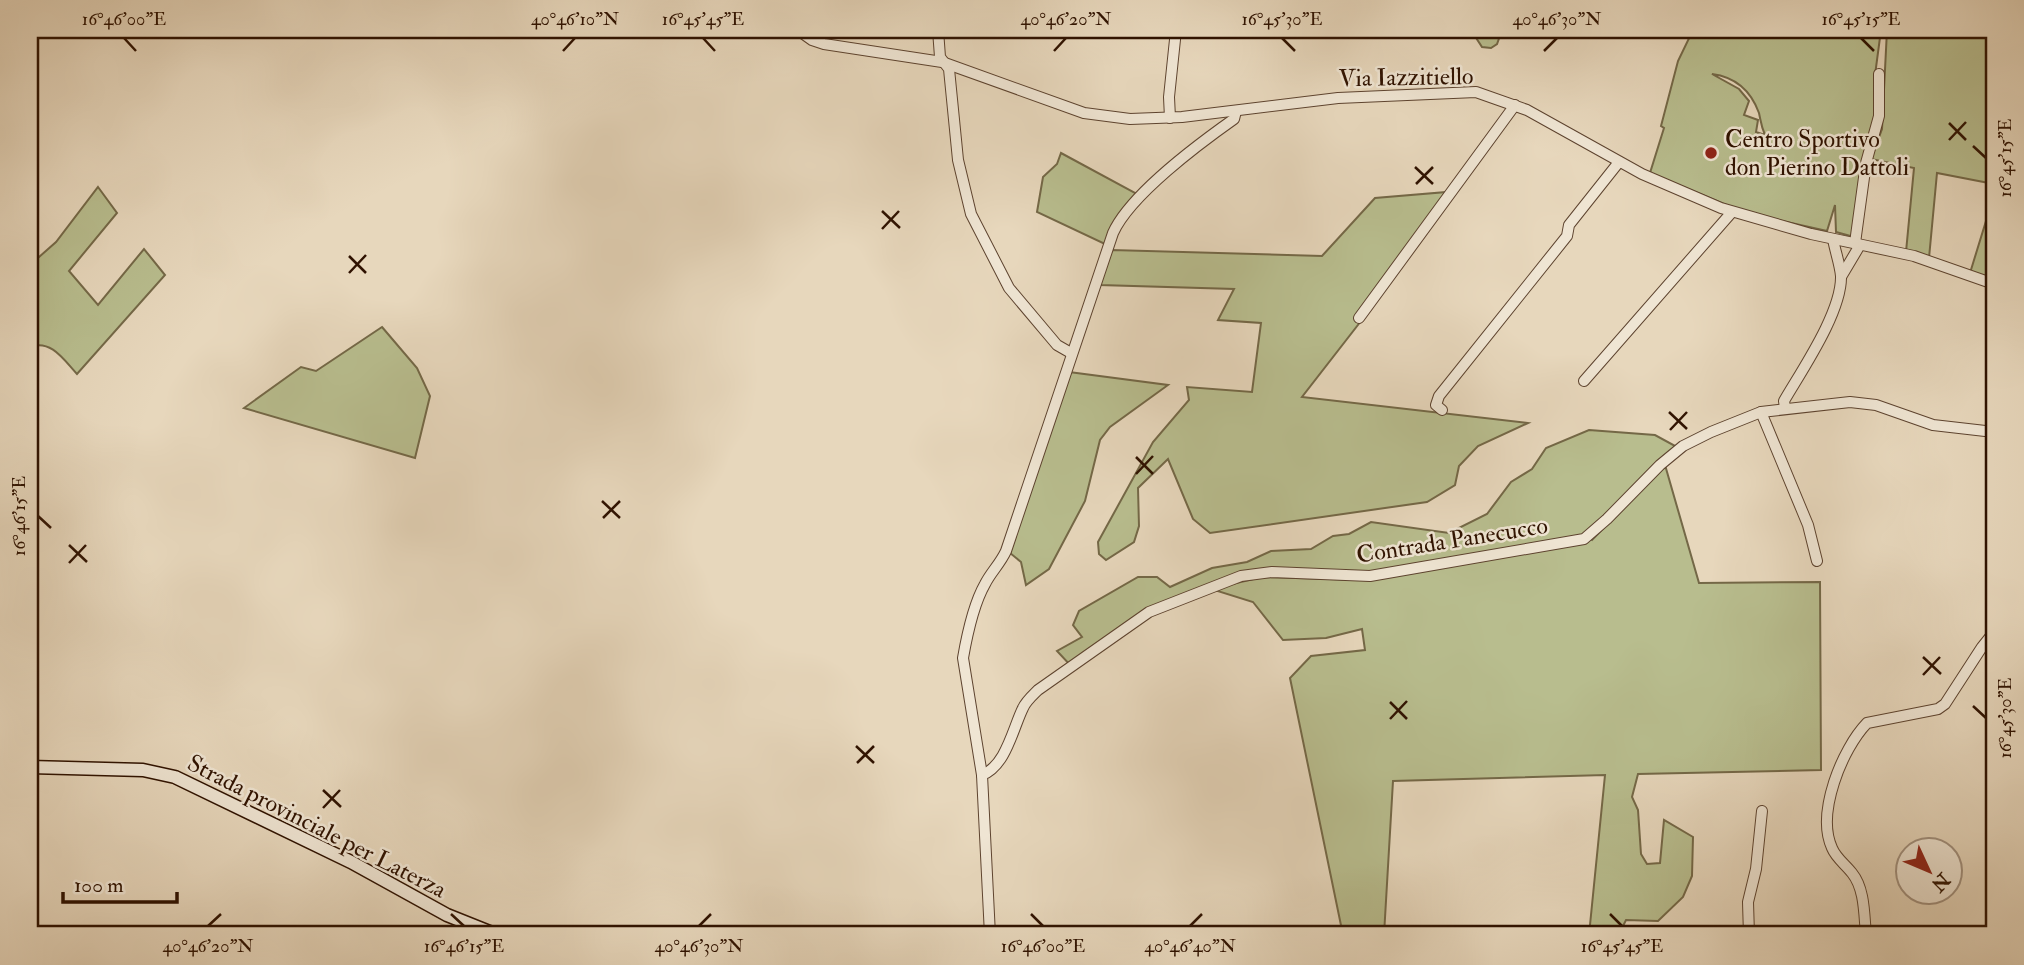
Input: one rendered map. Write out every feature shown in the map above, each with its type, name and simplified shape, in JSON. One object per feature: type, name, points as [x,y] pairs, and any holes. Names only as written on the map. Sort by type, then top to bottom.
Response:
[{"type":"main road","name":"Strada provinciale per Laterza","points":[[30,767],[143,770],[175,777],[351,862],[447,915],[497,935]]},
{"type":"street","name":"Via Iazzitiello","points":[[798,30],[824,44],[942,62],[1084,113],[1130,119],[1170,118],[1338,98],[1476,93],[1515,105],[1619,162],[1732,212],[1833,239],[1914,256],[1994,285]]},
{"type":"street","points":[[938,30],[938,48],[942,62],[949,69],[958,160],[971,215],[1009,288],[1057,345],[1071,353]]},
{"type":"street","points":[[1170,118],[1169,97],[1176,30]]},
{"type":"street","points":[[1785,408],[1784,401],[1822,335],[1838,295],[1841,277],[1858,244],[1866,163],[1879,116],[1879,74]]},
{"type":"street","points":[[1359,318],[1515,105]]},
{"type":"street","points":[[990,935],[982,775],[963,659],[965,645],[983,587],[1006,551],[1071,353],[1119,220],[1139,197],[1234,118],[1236,111]]},
{"type":"street","points":[[1442,410],[1436,405],[1439,396],[1567,236],[1569,225],[1619,162]]},
{"type":"street","points":[[1584,381],[1732,212]]},
{"type":"street","points":[[1833,239],[1841,277]]},
{"type":"street","name":"Contrada Panecucco","points":[[982,775],[989,773],[1002,756],[1024,706],[1038,690],[1149,612],[1241,576],[1282,572],[1370,576],[1584,539],[1683,446],[1761,412],[1850,402],[1876,405],[1933,425],[1994,432]]},
{"type":"street","points":[[1761,412],[1808,525],[1817,561]]},
{"type":"street","points":[[1866,935],[1860,887],[1831,847],[1828,809],[1833,784],[1846,754],[1867,723],[1938,709],[1945,704],[1994,632]]},
{"type":"street","points":[[1749,935],[1748,902],[1756,869],[1762,811]]},
{"type":"green space","points":[[1471,30],[1502,30],[1497,44],[1491,48],[1482,47]]},
{"type":"green space","points":[[1693,30],[1881,30],[1875,75],[1875,129],[1854,237],[1836,232],[1835,205],[1827,231],[1743,212],[1650,173],[1664,128],[1661,126],[1678,61]],"holes":[[[1712,74],[1741,86],[1752,98],[1765,135],[1756,132],[1758,120],[1744,115],[1749,101],[1739,89]]]},
{"type":"green space","points":[[1887,30],[1994,30],[1994,184],[1937,173],[1929,258],[1906,252],[1914,168],[1871,159],[1882,129]]},
{"type":"green space","points":[[1061,153],[1139,195],[1107,245],[1037,212],[1043,177],[1057,164]]},
{"type":"green space","points":[[98,187],[117,213],[69,271],[98,305],[144,249],[165,275],[77,374],[51,348],[38,345],[30,347],[30,281],[34,278],[30,265],[56,242]]},
{"type":"green space","points":[[1447,192],[1375,303],[1302,397],[1528,423],[1478,446],[1459,466],[1455,485],[1427,502],[1210,533],[1193,519],[1168,459],[1138,488],[1139,526],[1134,542],[1106,560],[1099,554],[1098,542],[1153,442],[1189,400],[1187,387],[1252,392],[1261,323],[1218,320],[1234,289],[1100,285],[1112,250],[1322,256],[1375,198]]},
{"type":"green space","points":[[1994,195],[1994,281],[1970,273]]},
{"type":"green space","points":[[382,327],[417,368],[430,396],[415,458],[244,408],[301,367],[316,371]]},
{"type":"green space","points":[[1069,372],[1168,385],[1110,427],[1100,440],[1085,501],[1049,569],[1026,585],[1021,562],[1010,553]]},
{"type":"green space","points":[[1589,430],[1655,435],[1677,447],[1579,539],[1592,540],[1665,465],[1699,583],[1820,582],[1821,770],[1638,774],[1632,797],[1638,810],[1641,854],[1647,864],[1660,863],[1664,820],[1693,837],[1692,876],[1683,897],[1658,921],[1626,920],[1621,930],[1623,935],[1589,935],[1605,775],[1393,781],[1384,935],[1343,935],[1290,678],[1311,656],[1365,650],[1362,629],[1326,638],[1283,640],[1253,602],[1211,589],[1262,577],[1363,580],[1369,575],[1239,575],[1144,612],[1071,666],[1057,651],[1082,637],[1073,625],[1079,611],[1138,577],[1157,577],[1170,587],[1212,568],[1247,562],[1271,551],[1311,549],[1333,536],[1349,534],[1371,522],[1449,533],[1487,514],[1511,482],[1532,469],[1546,448]]},
{"type":"place","name":"Centro Sportivo don Pierino Dattoli","points":[[1711,153]]}]
